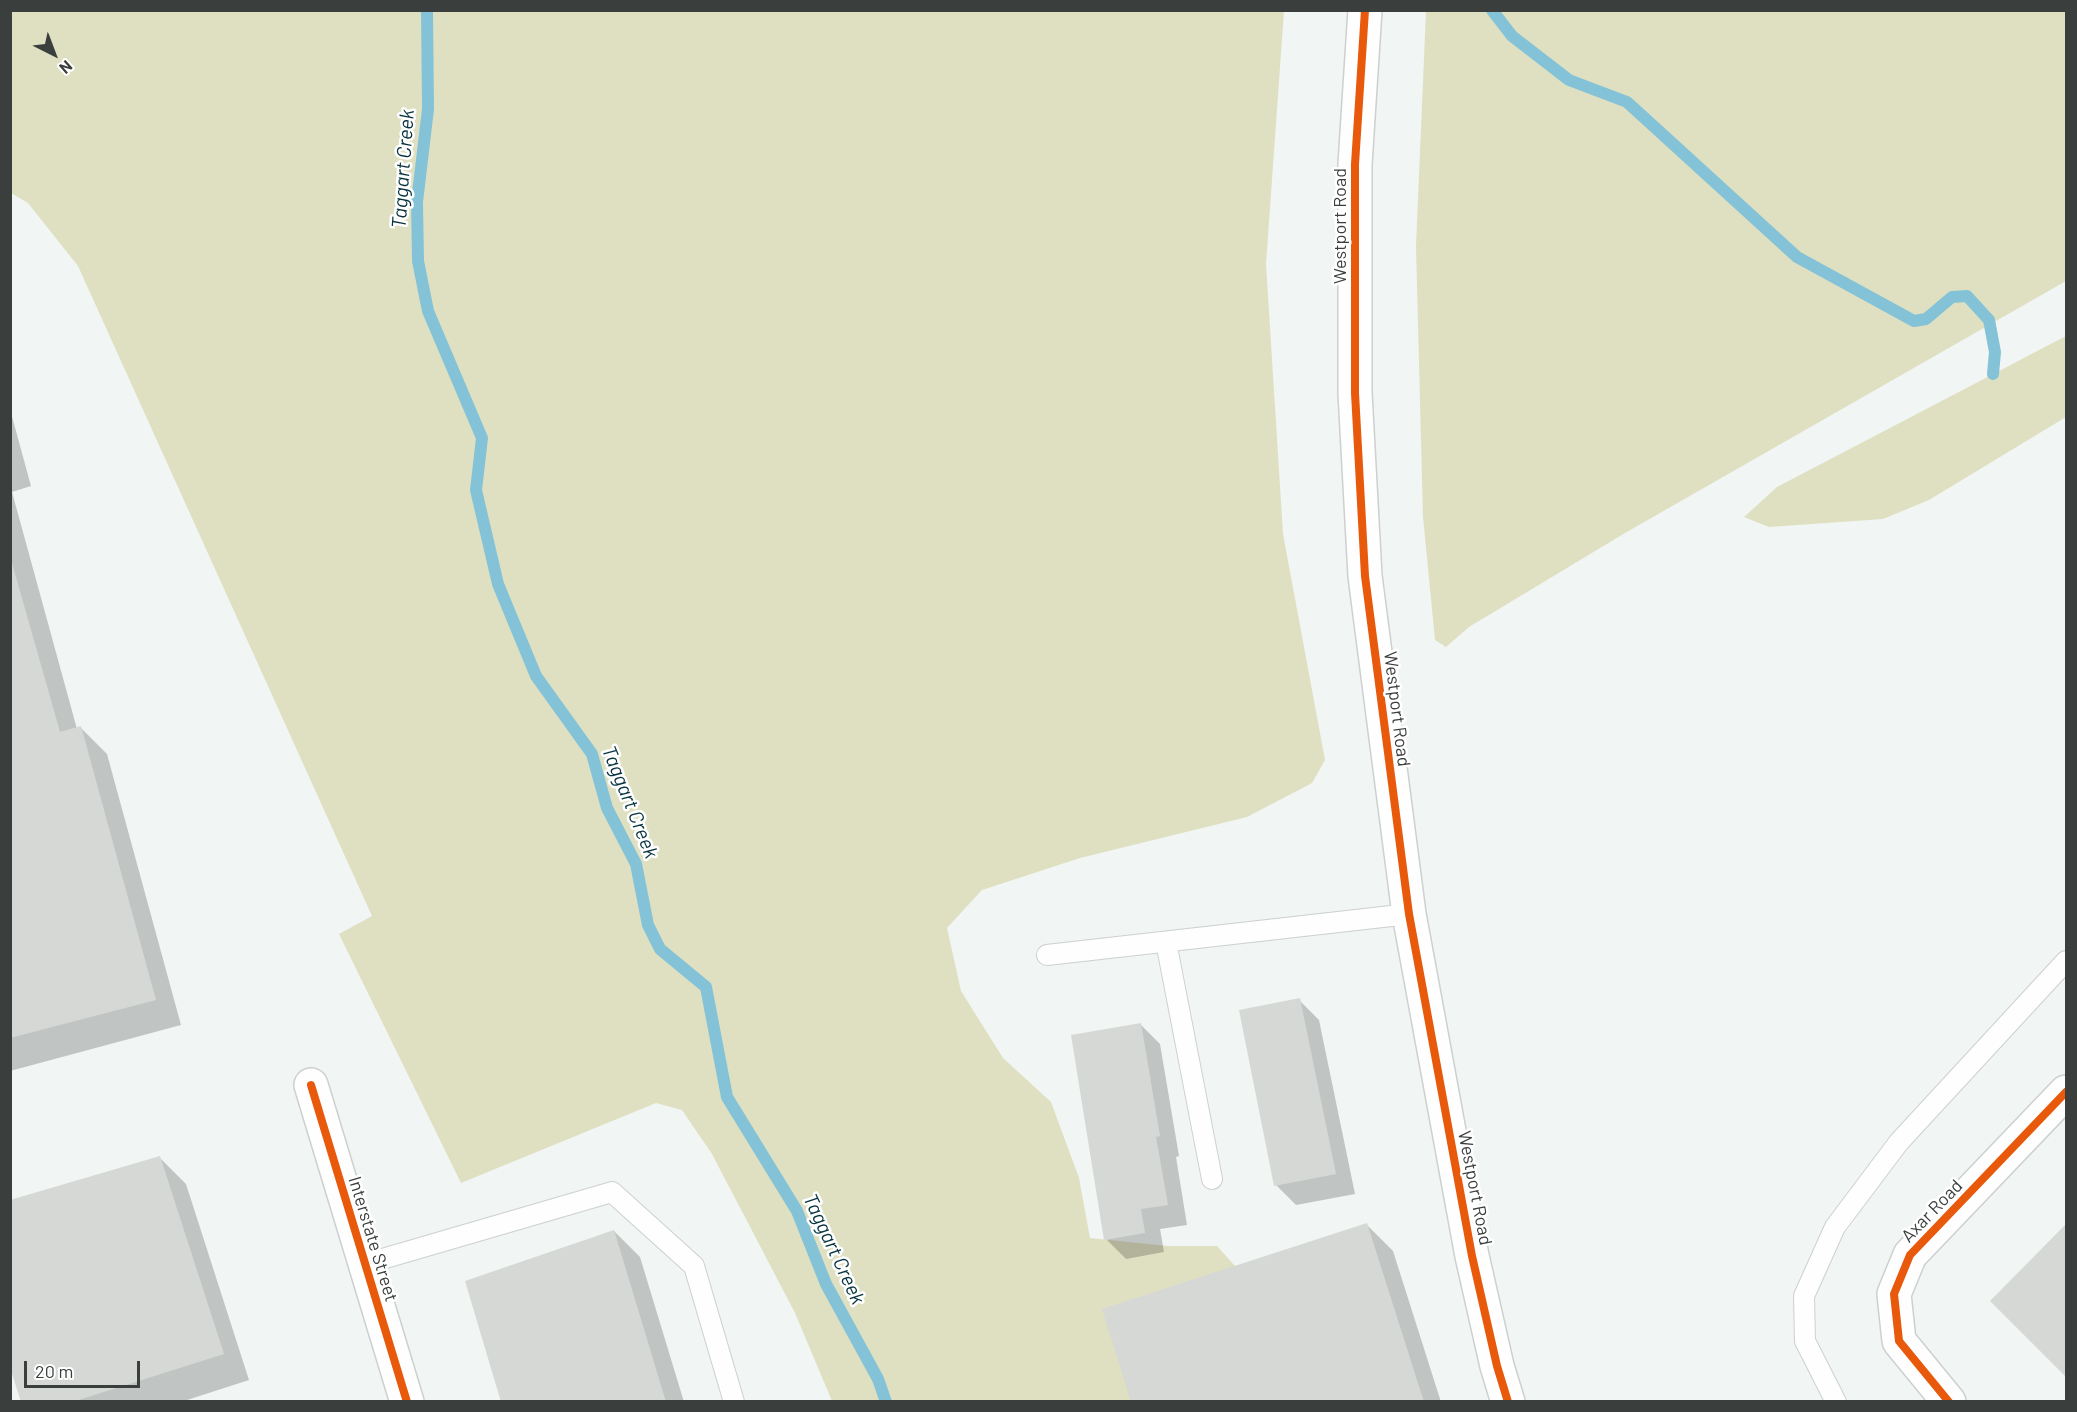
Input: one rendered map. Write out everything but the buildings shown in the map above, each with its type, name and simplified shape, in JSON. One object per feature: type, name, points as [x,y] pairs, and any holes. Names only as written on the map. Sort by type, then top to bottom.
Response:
[{"type":"street","name":"Westport Road","points":[[1365,10],[1355,164],[1355,393],[1365,576],[1409,914],[1472,1256],[1497,1366],[1508,1401]]},
{"type":"street","name":"Interstate Street","points":[[311,1085],[407,1401]]},
{"type":"street","name":"Axar Road","points":[[1949,1401],[1899,1341],[1894,1294],[1910,1255],[2067,1092]]},
{"type":"lane","points":[[1047,956],[1409,914]]},
{"type":"lane","points":[[1166,942],[1212,1179]]},
{"type":"lane","points":[[1836,1401],[1805,1341],[1804,1296],[1835,1227],[1899,1142],[2067,961]]},
{"type":"lane","points":[[365,1264],[612,1192],[694,1266],[734,1401]]},
{"type":"green space","points":[[11,11],[1284,11],[1266,264],[1283,534],[1325,760],[1312,783],[1247,817],[1080,858],[982,890],[947,928],[961,991],[1003,1058],[1051,1102],[1079,1178],[1090,1238],[1168,1246],[1217,1246],[1235,1266],[1131,1401],[832,1401],[795,1313],[712,1154],[682,1110],[656,1103],[461,1183],[339,934],[372,916],[78,266],[28,203],[11,193]]},
{"type":"green space","points":[[1426,11],[2066,11],[2066,281],[1625,533],[1469,627],[1446,647],[1435,640],[1423,517],[1416,246]]},
{"type":"green space","points":[[2066,336],[2066,417],[1929,500],[1883,519],[1769,527],[1744,517],[1777,487]]},
{"type":"waterway","name":"Taggart Creek","points":[[427,10],[428,109],[417,202],[418,261],[428,311],[482,438],[476,490],[498,584],[536,676],[592,754],[607,808],[636,864],[648,925],[660,949],[706,987],[727,1097],[797,1211],[826,1284],[878,1379],[886,1402]]},
{"type":"waterway","points":[[1492,10],[1512,36],[1569,80],[1627,102],[1797,257],[1914,321],[1926,319],[1952,297],[1967,296],[1989,320],[1995,352],[1993,374]]},
{"type":"cycle path","points":[[1365,10],[1355,164],[1355,393],[1365,576],[1409,914],[1472,1256],[1497,1366],[1508,1402]]},
{"type":"cycle path","points":[[311,1085],[407,1402]]},
{"type":"cycle path","points":[[1949,1402],[1899,1341],[1894,1294],[1910,1255],[2066,1092]]}]
